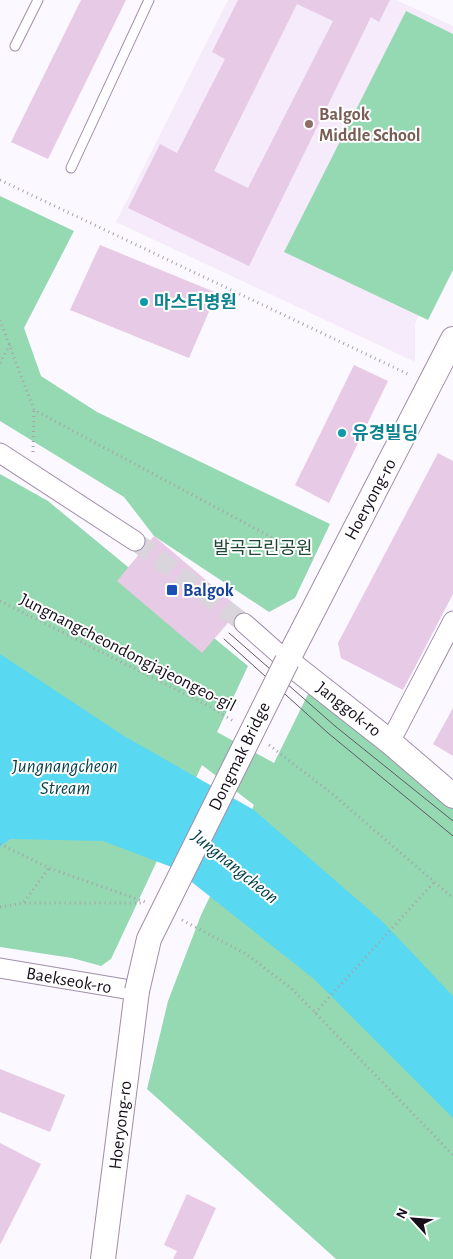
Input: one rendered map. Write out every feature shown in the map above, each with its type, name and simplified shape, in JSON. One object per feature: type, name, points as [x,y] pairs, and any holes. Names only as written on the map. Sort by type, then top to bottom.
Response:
[{"type":"street","name":"Hoeryong-ro","points":[[286,660],[453,339]]},
{"type":"street","points":[[0,453],[135,541]]},
{"type":"street","points":[[390,742],[453,621]]},
{"type":"street","name":"Janggok-ro","points":[[244,623],[286,660],[390,742],[453,796]]},
{"type":"street","name":"Dongmak Bridge","points":[[137,991],[150,939],[286,660]]},
{"type":"street","name":"Baekseok-ro","points":[[0,968],[137,991]]},
{"type":"street","name":"Hoeryong-ro","points":[[102,1259],[137,991]]},
{"type":"lane","points":[[15,46],[38,0]]},
{"type":"lane","points":[[71,168],[149,0]]},
{"type":"path","points":[[0,180],[430,385]]},
{"type":"path","points":[[0,320],[34,410],[32,473]]},
{"type":"path","points":[[0,329],[6,332]]},
{"type":"path","points":[[0,363],[10,343]]},
{"type":"path","points":[[34,410],[332,570]]},
{"type":"path","name":"Jungnangcheondongjajeongeo-gil","points":[[0,601],[206,704],[238,724]]},
{"type":"path","points":[[263,741],[330,792],[453,898]]},
{"type":"path","points":[[0,844],[24,856]]},
{"type":"path","points":[[24,903],[49,868]]},
{"type":"path","points":[[435,882],[315,1013],[453,1156]]},
{"type":"path","points":[[0,907],[24,903],[148,904]]},
{"type":"shaded area","name":"Balgok Middle School","points":[[228,0],[396,0],[453,26],[453,246],[415,323],[415,362],[116,222]]},
{"type":"green space","points":[[406,11],[453,34],[453,270],[428,320],[284,252]]},
{"type":"green space","name":"발곡근린공원","points":[[0,196],[74,231],[24,328],[41,376],[97,412],[330,524],[295,598],[269,612],[154,536],[124,497],[0,421]]},
{"type":"green space","points":[[0,474],[48,501],[248,666],[217,732],[274,763],[312,686],[453,806],[453,1259],[336,1259],[147,1089],[168,1001],[201,915],[254,805],[202,765],[111,959],[101,966],[72,958],[0,947]]},
{"type":"water","name":"Jungnangcheon Stream","points":[[0,654],[124,736],[254,810],[382,921],[453,996],[453,1118],[314,979],[174,868],[103,841],[10,839],[0,847]]},
{"type":"building","points":[[81,0],[126,0],[48,159],[11,142]]},
{"type":"building","points":[[238,0],[390,0],[379,22],[371,17],[249,266],[128,208],[160,144],[177,153],[225,59],[212,52]],"holes":[[[297,4],[333,21],[248,188],[214,171]]]},
{"type":"building","name":"마스터병원","points":[[100,245],[217,293],[189,358],[70,310]]},
{"type":"building","name":"유경빌딩","points":[[354,365],[388,381],[329,503],[295,485]]},
{"type":"building","points":[[438,453],[453,461],[453,594],[403,690],[341,658],[338,643]]},
{"type":"building","points":[[154,536],[240,609],[202,653],[117,581]]},
{"type":"building","points":[[453,708],[453,756],[433,744]]},
{"type":"building","points":[[0,1069],[65,1095],[50,1132],[0,1112]]},
{"type":"building","points":[[0,1143],[41,1164],[0,1245]]},
{"type":"building","points":[[187,1194],[216,1208],[193,1259],[173,1259],[177,1251],[164,1245]]},
{"type":"tunnel","points":[[135,541],[244,623]]},
{"type":"tram line","points":[[229,633],[335,726],[453,821]]},
{"type":"tram line","points":[[224,639],[328,733],[453,836]]},
{"type":"place","name":"Balgok Middle School","points":[[309,124]]},
{"type":"place","name":"마스터병원","points":[[144,302]]},
{"type":"place","name":"유경빌딩","points":[[342,433]]},
{"type":"place","name":"Balgok","points":[[172,590]]},
{"type":"water label","name":"Jungnangcheon","points":[[236,866]]}]
